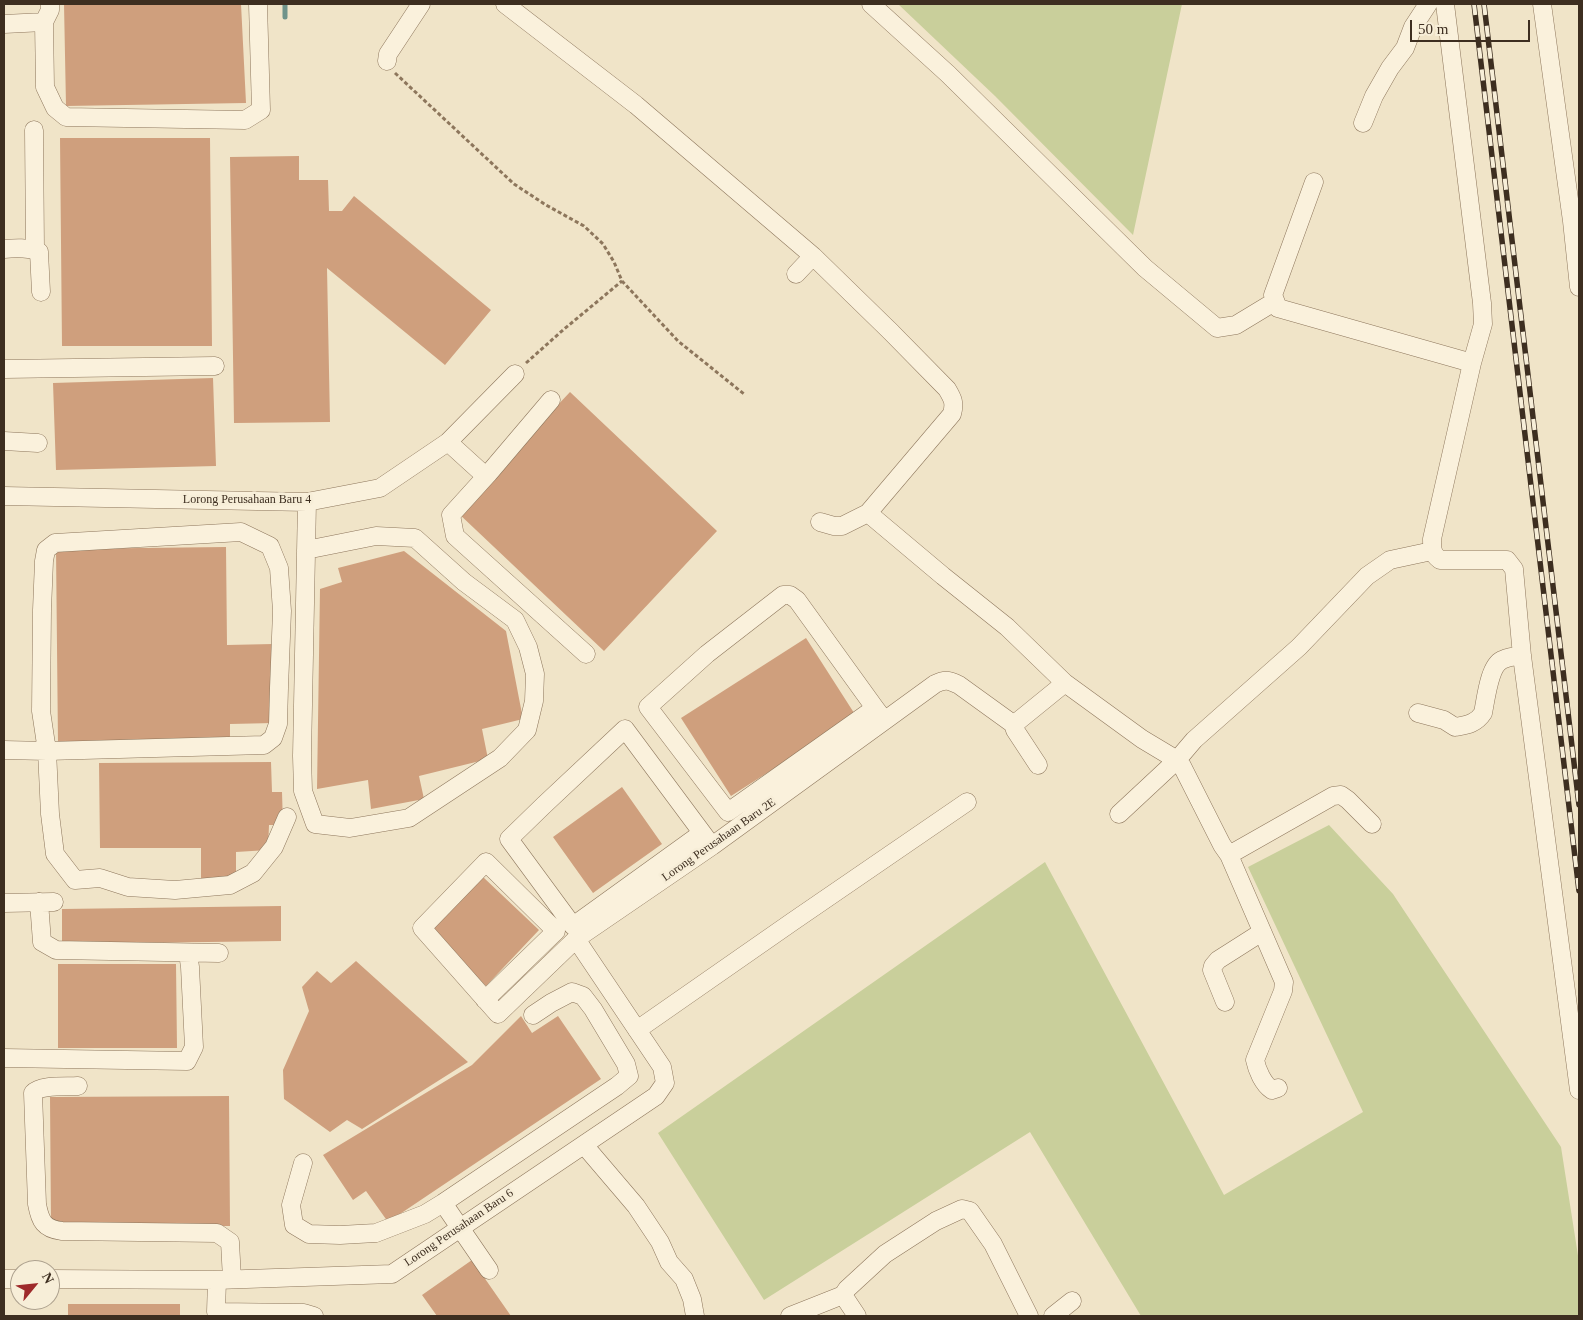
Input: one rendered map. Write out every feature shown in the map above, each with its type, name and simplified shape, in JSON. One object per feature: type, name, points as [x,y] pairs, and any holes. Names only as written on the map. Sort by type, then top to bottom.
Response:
[{"type":"street","points":[[50,4],[50,10],[44,22],[45,87],[55,108],[66,117],[245,120],[261,110],[258,4]]},
{"type":"street","points":[[387,61],[388,54],[421,4]]},
{"type":"street","points":[[505,4],[636,105],[813,256],[947,389],[954,400],[952,414],[868,513],[842,526],[820,522]]},
{"type":"street","points":[[871,4],[948,74],[1145,268],[1217,328],[1236,325],[1274,302]]},
{"type":"street","points":[[1363,123],[1374,96],[1390,68],[1405,48],[1413,26],[1428,4]]},
{"type":"street","points":[[1445,4],[1483,324],[1472,363],[1432,539],[1432,551],[1434,556],[1440,560],[1507,560],[1514,569],[1522,656],[1579,1090]]},
{"type":"street","points":[[1542,4],[1576,217],[1579,287]]},
{"type":"street","points":[[4,24],[44,22]]},
{"type":"street","points":[[34,130],[35,250]]},
{"type":"street","points":[[1314,182],[1272,295],[1278,308],[1472,363]]},
{"type":"street","points":[[4,249],[17,248],[39,252],[41,292]]},
{"type":"street","points":[[796,274],[813,256]]},
{"type":"street","points":[[4,369],[215,366]]},
{"type":"street","name":"Lorong Perusahaan Baru 4","points":[[4,496],[307,502],[380,488],[448,442],[515,374]]},
{"type":"street","points":[[551,400],[451,515],[455,536],[586,654]]},
{"type":"street","points":[[4,441],[38,443]]},
{"type":"street","points":[[448,442],[481,472],[489,473]]},
{"type":"street","points":[[306,550],[376,536],[415,538],[464,582],[515,620],[528,647],[535,674],[534,701],[527,730],[500,758],[409,818],[350,828],[315,824],[303,791],[302,773],[306,550],[307,502]]},
{"type":"street","points":[[868,513],[1007,628],[1066,683],[1142,739],[1177,760],[1182,766],[1222,845],[1229,855],[1284,982],[1283,992],[1256,1060],[1257,1069],[1269,1088],[1272,1090],[1278,1088]]},
{"type":"street","points":[[4,750],[47,750],[264,744],[273,738],[278,724],[282,611],[279,568],[270,546],[241,532],[55,543],[46,550],[42,600],[41,711],[47,750],[50,814],[55,854],[75,880],[100,878],[128,887],[175,890],[230,885],[253,873],[274,847],[287,817]]},
{"type":"street","points":[[1120,814],[1177,760],[1194,740],[1299,647],[1367,576],[1390,560],[1432,551]]},
{"type":"street","points":[[783,595],[790,595],[797,600],[880,714],[728,812],[648,707],[707,654],[783,595]]},
{"type":"street","points":[[1418,712],[1444,720],[1455,727],[1472,723],[1480,718],[1496,664],[1501,660],[1522,656]]},
{"type":"street","name":"Lorong Perusahaan Baru 2E","points":[[485,1000],[498,1014],[576,939],[707,839],[880,714],[935,684],[949,680],[959,685],[1013,724]]},
{"type":"street","points":[[1038,765],[1013,724],[1066,683]]},
{"type":"street","points":[[625,729],[707,839],[573,926],[509,839],[625,729]]},
{"type":"street","points":[[1229,855],[1333,796],[1341,795],[1348,800],[1372,824]]},
{"type":"street","points":[[637,1030],[967,802]]},
{"type":"street","points":[[486,862],[556,931],[485,1000],[422,928],[486,862]]},
{"type":"street","points":[[4,903],[46,902],[42,942],[56,950],[219,953]]},
{"type":"street","points":[[1225,1002],[1212,970],[1213,966],[1218,960],[1262,932]]},
{"type":"street","name":"Lorong Perusahaan Baru 6","points":[[60,1279],[225,1280],[392,1274],[656,1096],[665,1082],[662,1067],[576,939]]},
{"type":"street","points":[[4,1058],[187,1061],[194,1047],[188,952]]},
{"type":"street","points":[[303,1163],[291,1205],[294,1225],[309,1234],[376,1233],[425,1214],[443,1203],[629,1076],[626,1064],[593,1009],[583,996],[572,992],[551,1002],[533,1015]]},
{"type":"street","points":[[78,1086],[45,1088],[36,1090],[33,1093],[37,1204],[39,1218],[46,1226],[53,1230],[62,1231],[217,1233],[230,1242],[225,1280],[216,1314],[304,1312],[314,1316]]},
{"type":"street","points":[[584,1145],[636,1206],[660,1242],[669,1262],[684,1279],[692,1299],[695,1316]]},
{"type":"street","points":[[443,1203],[488,1270]]},
{"type":"street","points":[[790,1316],[843,1295],[884,1254],[936,1221],[962,1209],[970,1210],[993,1244],[1029,1316]]},
{"type":"street","points":[[843,1295],[857,1316]]},
{"type":"street","points":[[1053,1316],[1072,1301]]},
{"type":"path","points":[[387,61],[398,78],[461,133],[514,184],[546,205],[584,226],[603,244],[614,262],[622,281],[678,341],[744,394]]},
{"type":"path","points":[[515,374],[563,330],[622,281]]},
{"type":"green space","points":[[898,4],[1182,4],[1133,235],[995,96]]},
{"type":"green space","points":[[1329,825],[1393,894],[1561,1147],[1579,1262],[1579,1316],[1141,1316],[1030,1132],[764,1300],[658,1133],[1045,862],[1224,1195],[1363,1112],[1248,867]]},
{"type":"building","points":[[64,4],[241,4],[246,103],[66,106]]},
{"type":"building","points":[[60,138],[210,138],[212,346],[62,346]]},
{"type":"building","points":[[299,156],[299,180],[328,180],[329,211],[342,211],[354,196],[491,310],[445,365],[327,268],[330,422],[234,423],[230,157]]},
{"type":"building","points":[[213,378],[216,466],[56,470],[53,383]]},
{"type":"building","points":[[570,392],[717,531],[604,651],[457,512]]},
{"type":"building","points":[[226,547],[227,645],[273,644],[274,723],[230,724],[230,740],[58,744],[56,549]]},
{"type":"building","points":[[404,551],[506,631],[523,719],[482,729],[488,759],[419,776],[424,799],[371,809],[368,780],[317,789],[320,589],[342,582],[338,568]]},
{"type":"building","points":[[806,638],[856,716],[731,796],[681,718]]},
{"type":"building","points":[[271,762],[272,792],[282,792],[283,825],[269,825],[268,850],[236,852],[236,879],[201,879],[201,848],[100,848],[99,763]]},
{"type":"building","points":[[622,787],[662,844],[593,893],[553,837]]},
{"type":"building","points":[[483,877],[539,930],[486,986],[430,932]]},
{"type":"building","points":[[281,906],[281,941],[62,944],[62,909]]},
{"type":"building","points":[[356,961],[468,1062],[362,1129],[347,1120],[330,1132],[284,1099],[283,1070],[309,1011],[302,987],[317,971],[331,983]]},
{"type":"building","points":[[58,964],[176,964],[177,1048],[58,1048]]},
{"type":"building","points":[[521,1016],[532,1033],[558,1016],[601,1079],[388,1222],[366,1191],[353,1200],[323,1155],[472,1065]]},
{"type":"building","points":[[229,1096],[230,1226],[51,1226],[50,1097]]},
{"type":"building","points":[[472,1260],[511,1316],[437,1316],[422,1295]]},
{"type":"building","points":[[68,1304],[180,1304],[180,1316],[68,1316]]},
{"type":"waterway","points":[[285,4],[285,17]]},
{"type":"railway","points":[[1474,4],[1579,891]]},
{"type":"railway","points":[[1484,4],[1579,805]]}]
